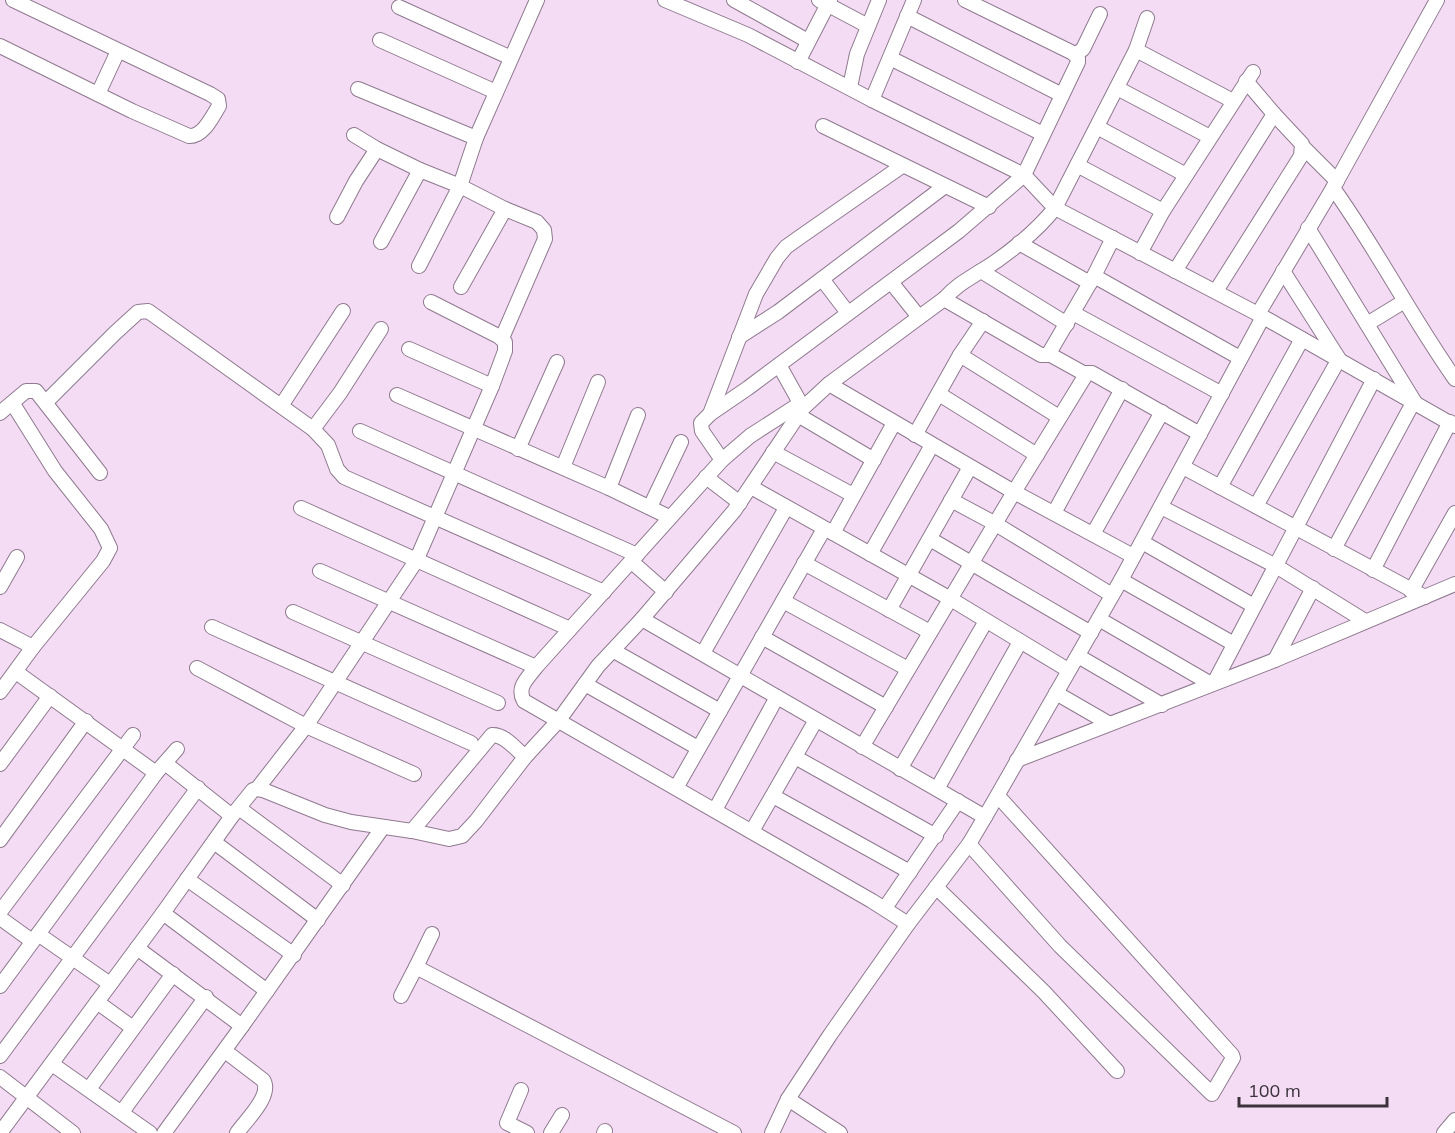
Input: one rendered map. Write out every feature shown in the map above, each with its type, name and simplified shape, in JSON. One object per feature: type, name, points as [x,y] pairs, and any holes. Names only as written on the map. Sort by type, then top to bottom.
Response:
[{"type":"street","points":[[0,46],[189,136],[193,137],[201,132],[219,106],[219,101],[210,94],[13,0]]},
{"type":"street","points":[[419,266],[460,186],[476,138],[537,0]]},
{"type":"street","points":[[665,0],[748,35],[798,63],[1024,175],[1055,208],[1216,291],[1452,424],[1372,570]]},
{"type":"street","points":[[734,0],[808,41]]},
{"type":"street","points":[[849,87],[857,54],[879,0]]},
{"type":"street","points":[[872,100],[914,0]]},
{"type":"street","points":[[722,460],[701,427],[702,420],[891,282],[989,207],[1024,175],[1078,62],[1076,55],[965,0]]},
{"type":"street","points":[[772,1133],[788,1099],[908,924],[969,844],[998,796],[1183,467],[1283,271],[1335,184],[1437,0]]},
{"type":"street","points":[[798,63],[826,1],[868,26]]},
{"type":"street","points":[[399,7],[511,58]]},
{"type":"street","points":[[1076,55],[1083,49],[1100,14]]},
{"type":"street","points":[[907,16],[1062,95]]},
{"type":"street","points":[[908,924],[885,908],[522,698],[523,685],[536,667],[722,460],[750,436],[801,408],[829,384],[920,317],[959,283],[981,271],[1037,228],[1055,208],[1136,50],[1147,18]]},
{"type":"street","points":[[380,40],[496,92]]},
{"type":"street","points":[[1136,50],[1233,101]]},
{"type":"street","points":[[98,94],[118,51]]},
{"type":"street","points":[[890,58],[1043,134]]},
{"type":"street","points":[[1140,253],[1163,211],[1250,77],[1274,114],[1335,184],[1403,302],[1455,379]]},
{"type":"street","points":[[1117,88],[1210,137]]},
{"type":"street","points":[[358,89],[476,138]]},
{"type":"street","points":[[1175,271],[1274,114]]},
{"type":"street","points":[[823,126],[989,207]]},
{"type":"street","points":[[1097,127],[1186,175]]},
{"type":"street","points":[[354,135],[420,170],[537,222],[544,230],[545,239],[502,338]]},
{"type":"street","points":[[1216,291],[1301,156],[1303,147]]},
{"type":"street","points":[[337,217],[356,181],[377,149]]},
{"type":"street","points":[[1077,165],[1163,211]]},
{"type":"street","points":[[710,414],[764,279],[786,247],[902,166]]},
{"type":"street","points":[[381,242],[420,170]]},
{"type":"street","points":[[739,337],[778,312],[945,186]]},
{"type":"street","points":[[461,287],[504,209]]},
{"type":"street","points":[[1308,228],[1414,401]]},
{"type":"street","points":[[1049,354],[1113,238]]},
{"type":"street","points":[[1019,243],[1240,358]]},
{"type":"street","points":[[981,271],[1070,319],[1222,394]]},
{"type":"street","points":[[1283,271],[1339,359]]},
{"type":"street","points":[[822,279],[849,313]]},
{"type":"street","points":[[891,282],[920,317]]},
{"type":"street","points":[[944,298],[1041,355],[1049,354],[1085,374],[1092,373],[1200,434]]},
{"type":"street","points":[[0,1132],[52,1065],[249,793],[260,784],[303,730],[416,561],[506,351],[502,338],[430,302]]},
{"type":"street","points":[[1367,324],[1403,302]]},
{"type":"street","points":[[46,402],[115,333],[138,312],[146,310],[313,429],[328,445],[337,469],[344,477],[604,592]]},
{"type":"street","points":[[281,406],[343,311]]},
{"type":"street","points":[[915,435],[960,356],[983,321]]},
{"type":"street","points":[[313,429],[340,393],[381,330]]},
{"type":"street","points":[[1221,487],[1302,339]]},
{"type":"street","points":[[409,349],[492,386]]},
{"type":"street","points":[[960,356],[1059,417]]},
{"type":"street","points":[[1256,506],[1339,359]]},
{"type":"street","points":[[518,449],[558,362]]},
{"type":"street","points":[[779,365],[801,408],[874,460]]},
{"type":"street","points":[[862,747],[1085,374]]},
{"type":"street","points":[[1212,683],[1374,379]]},
{"type":"street","points":[[563,467],[598,382]]},
{"type":"street","points":[[829,384],[1014,492],[1133,556]]},
{"type":"street","points":[[0,413],[23,393],[32,389],[36,391],[100,473]]},
{"type":"street","points":[[1054,513],[1122,389]]},
{"type":"street","points":[[939,394],[1037,455]]},
{"type":"street","points":[[397,395],[563,467],[669,517]]},
{"type":"street","points":[[1334,549],[1414,401]]},
{"type":"street","points":[[13,404],[55,471],[101,529],[110,548],[103,561],[6,680],[50,696],[121,748],[198,788],[343,885]]},
{"type":"street","points":[[260,784],[325,815],[449,839],[462,836],[525,757],[559,720],[598,666],[703,550],[751,487],[801,408]]},
{"type":"street","points":[[1093,534],[1162,412]]},
{"type":"street","points":[[609,488],[638,415]]},
{"type":"street","points":[[676,788],[804,563],[853,495],[894,423]]},
{"type":"street","points":[[360,431],[454,472],[634,559],[666,592]]},
{"type":"street","points":[[650,507],[681,442]]},
{"type":"street","points":[[870,554],[932,445]]},
{"type":"street","points":[[773,452],[853,495]]},
{"type":"street","points":[[889,610],[970,467]]},
{"type":"street","points":[[1183,467],[1425,597]]},
{"type":"street","points":[[706,477],[740,502]]},
{"type":"street","points":[[751,487],[949,598],[1068,670]]},
{"type":"street","points":[[951,500],[994,523],[1112,595]]},
{"type":"street","points":[[1161,507],[1276,566],[1365,621]]},
{"type":"street","points":[[301,508],[570,629]]},
{"type":"street","points":[[703,653],[786,508]]},
{"type":"street","points":[[1411,591],[1455,513]]},
{"type":"street","points":[[930,538],[1091,633]]},
{"type":"street","points":[[1142,542],[1254,606]]},
{"type":"street","points":[[0,587],[17,557]]},
{"type":"street","points":[[804,563],[930,632]]},
{"type":"street","points":[[320,571],[536,667]]},
{"type":"street","points":[[1121,580],[1234,644]]},
{"type":"street","points":[[1017,760],[1275,660],[1455,584]]},
{"type":"street","points":[[1275,660],[1312,588]]},
{"type":"street","points":[[783,601],[908,669]]},
{"type":"street","points":[[293,612],[498,703]]},
{"type":"street","points":[[642,619],[985,818]]},
{"type":"street","points":[[1099,619],[1212,683]]},
{"type":"street","points":[[900,769],[986,621]]},
{"type":"street","points":[[212,627],[471,743]]},
{"type":"street","points":[[0,630],[33,647]]},
{"type":"street","points":[[762,637],[886,706]]},
{"type":"street","points":[[937,789],[1020,642]]},
{"type":"street","points":[[614,651],[720,711]]},
{"type":"street","points":[[1078,656],[1162,705]]},
{"type":"street","points":[[197,669],[303,730],[414,774]]},
{"type":"street","points":[[585,684],[698,748]]},
{"type":"street","points":[[1056,693],[1108,723]]},
{"type":"street","points":[[0,764],[50,696]]},
{"type":"street","points":[[715,810],[777,697]]},
{"type":"street","points":[[752,831],[816,720]]},
{"type":"street","points":[[0,840],[86,721]]},
{"type":"street","points":[[412,831],[492,735],[496,734],[503,738],[525,757]]},
{"type":"street","points":[[0,912],[132,735]]},
{"type":"street","points":[[3,977],[177,749]]},
{"type":"street","points":[[795,757],[936,836]]},
{"type":"street","points":[[0,1056],[198,788]]},
{"type":"street","points":[[773,796],[910,872]]},
{"type":"street","points":[[969,844],[1060,946],[1212,1094],[1233,1058],[1232,1055],[998,796]]},
{"type":"street","points":[[885,908],[958,801]]},
{"type":"street","points":[[164,1133],[294,955],[383,827]]},
{"type":"street","points":[[214,842],[318,920]]},
{"type":"street","points":[[187,879],[294,955]]},
{"type":"street","points":[[936,887],[1044,992],[1117,1071]]},
{"type":"street","points":[[163,913],[267,991]]},
{"type":"street","points":[[0,918],[74,958],[110,984]]},
{"type":"street","points":[[401,996],[432,934]]},
{"type":"street","points":[[137,948],[206,997],[242,1026]]},
{"type":"street","points":[[416,967],[734,1133]]},
{"type":"street","points":[[89,1089],[173,974]]},
{"type":"street","points":[[122,1112],[206,997]]},
{"type":"street","points":[[97,1002],[133,1028]]},
{"type":"street","points":[[225,1051],[263,1080],[267,1086],[264,1096],[237,1133]]},
{"type":"street","points":[[52,1065],[150,1133]]},
{"type":"street","points":[[0,1077],[73,1133]]},
{"type":"street","points":[[521,1090],[507,1123],[527,1133]]},
{"type":"street","points":[[788,1099],[840,1133]]},
{"type":"street","points":[[551,1133],[562,1114]]},
{"type":"street","points":[[1444,1133],[1455,1120]]}]
